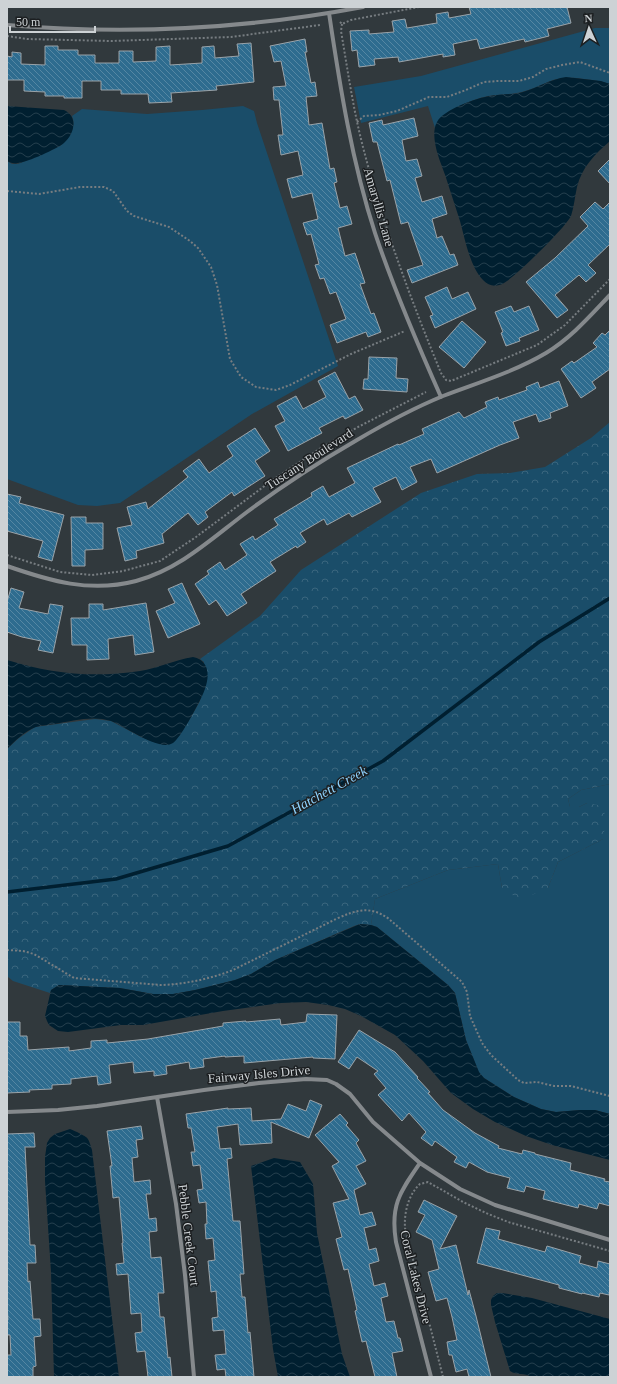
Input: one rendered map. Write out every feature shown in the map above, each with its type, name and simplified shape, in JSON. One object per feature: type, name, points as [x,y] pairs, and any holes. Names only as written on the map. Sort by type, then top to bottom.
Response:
[{"type":"street","points":[[7,25],[134,30],[177,28],[259,22],[363,7]]},
{"type":"street","name":"Amaryllis Lane","points":[[329,13],[345,113],[358,170],[375,233],[397,296],[441,397]]},
{"type":"street","name":"Tuscany Boulevard","points":[[7,566],[59,582],[94,586],[135,581],[155,575],[196,552],[247,512],[297,476],[356,440],[441,397],[517,368],[547,353],[574,332],[610,295]]},
{"type":"street","name":"Fairway Isles Drive","points":[[7,1112],[79,1108],[259,1083],[317,1079],[327,1080],[336,1084],[350,1094],[374,1122],[420,1163],[460,1189],[486,1201],[526,1215],[610,1240]]},
{"type":"street","name":"Pebble Creek Court","points":[[157,1097],[176,1204],[185,1275],[194,1377]]},
{"type":"street","name":"Coral Lakes Drive","points":[[420,1163],[398,1197],[394,1213],[394,1224],[396,1242],[431,1377]]},
{"type":"path","points":[[419,7],[341,23],[341,31],[357,122],[383,222],[441,373],[446,380],[451,382],[537,345],[565,325],[610,279]]},
{"type":"path","points":[[357,122],[364,116],[379,115],[397,111],[429,97],[447,97],[484,82],[519,81],[533,77],[546,69],[562,65],[580,62],[610,73]]},
{"type":"path","points":[[7,191],[39,194],[80,187],[104,187],[114,191],[127,211],[134,216],[169,227],[190,241],[198,248],[212,267],[219,292],[230,359],[241,377],[256,387],[276,390],[290,385],[352,354],[421,324]]},
{"type":"path","points":[[444,384],[446,380]]},
{"type":"path","points":[[7,555],[60,572],[92,575],[124,571],[160,561],[196,537],[274,478],[321,448],[426,392]]},
{"type":"path","points":[[7,950],[23,951],[34,954],[74,978],[161,986],[171,985],[217,977],[336,918],[351,912],[372,910],[389,919],[462,982],[467,992],[470,1016],[482,1043],[491,1055],[518,1080],[524,1083],[537,1082],[554,1086],[571,1086],[610,1096]]},
{"type":"path","points":[[443,1377],[404,1228],[405,1211],[413,1192],[420,1184],[428,1182],[463,1202],[508,1222],[610,1251]]},
{"type":"green space","points":[[595,28],[610,28],[610,84],[581,79],[560,78],[530,90],[511,94],[493,95],[466,103],[457,107],[443,117],[435,128],[428,106],[361,123],[354,87],[421,76]]},
{"type":"green space","points":[[243,106],[254,111],[338,366],[252,414],[120,503],[97,506],[78,505],[7,479],[7,161],[12,164],[18,164],[60,146],[69,136],[73,128],[72,116],[82,109],[147,114]]},
{"type":"green space","points":[[610,422],[610,784],[581,790],[568,799],[570,807],[579,807],[587,803],[603,806],[606,820],[603,839],[558,862],[548,888],[520,900],[502,888],[498,864],[448,870],[375,899],[371,925],[360,924],[354,926],[275,960],[251,974],[235,980],[195,990],[173,994],[153,994],[120,988],[59,985],[51,990],[50,993],[13,981],[7,976],[7,749],[19,738],[35,727],[95,719],[111,721],[141,737],[158,743],[179,736],[200,701],[204,662],[200,659],[260,616],[301,570],[421,493],[477,474],[510,473],[545,467],[591,438]]},
{"type":"green space","points":[[610,784],[610,1114],[595,1110],[556,1112],[541,1109],[514,1097],[484,1078],[479,1073],[466,1040],[455,993],[448,985],[377,927],[371,925],[375,899],[448,870],[498,864],[502,888],[548,888],[558,862],[603,839],[587,803],[579,807],[570,807],[568,799],[581,790]]},
{"type":"water","points":[[566,77],[601,81],[610,84],[610,141],[594,156],[582,173],[577,187],[571,216],[567,222],[540,251],[510,279],[496,286],[490,285],[478,274],[468,252],[460,221],[435,145],[435,126],[440,118],[446,113],[477,99],[490,96],[515,94]]},
{"type":"water","points":[[7,106],[64,110],[69,113],[73,121],[70,135],[64,143],[55,149],[35,158],[16,163],[7,161]]},
{"type":"water","points":[[193,657],[205,664],[208,676],[207,683],[191,718],[173,743],[167,745],[159,744],[111,721],[104,719],[90,719],[75,720],[36,727],[24,734],[7,749],[7,660],[40,669],[73,673],[106,674],[140,671]]},
{"type":"water","points":[[360,924],[377,927],[448,985],[455,993],[466,1040],[479,1072],[484,1078],[514,1097],[541,1109],[556,1112],[595,1110],[610,1114],[610,1160],[552,1145],[526,1136],[495,1122],[473,1109],[451,1093],[423,1061],[395,1035],[345,1009],[306,1002],[281,1003],[223,1011],[143,1025],[121,1025],[68,1032],[58,1031],[49,1025],[45,1016],[51,990],[59,985],[120,988],[153,994],[173,994],[195,990],[235,980],[251,974],[275,960]]},
{"type":"water","points":[[70,1129],[87,1138],[90,1142],[92,1150],[119,1377],[54,1377],[51,1272],[45,1181],[45,1157],[47,1143],[50,1138],[55,1134]]},
{"type":"water","points":[[274,1158],[300,1162],[313,1184],[317,1233],[342,1354],[350,1377],[278,1377],[273,1349],[251,1166]]},
{"type":"water","points":[[497,1293],[532,1298],[610,1319],[610,1377],[531,1377],[510,1371],[491,1305],[493,1296]]},
{"type":"building","points":[[469,7],[567,7],[571,23],[547,29],[549,36],[525,42],[524,39],[480,49],[477,39],[453,44],[455,55],[443,57],[443,54],[399,62],[398,57],[374,59],[375,65],[359,67],[357,50],[352,51],[350,31],[369,30],[369,34],[394,32],[392,21],[405,19],[407,28],[437,23],[436,14],[448,12],[449,18],[471,14]]},
{"type":"building","points":[[305,39],[307,52],[305,52],[311,83],[315,82],[317,96],[306,97],[309,125],[322,123],[330,169],[334,168],[337,182],[334,183],[340,208],[347,206],[352,224],[338,228],[345,256],[355,253],[365,283],[360,284],[371,314],[374,313],[381,332],[368,337],[366,332],[337,343],[330,325],[346,319],[336,292],[330,294],[324,278],[320,279],[315,265],[319,264],[311,234],[307,235],[303,223],[318,219],[312,193],[292,198],[287,179],[303,175],[298,151],[281,155],[278,135],[283,135],[279,100],[274,100],[273,87],[286,86],[281,61],[274,62],[270,46]]},
{"type":"building","points":[[251,43],[254,82],[216,86],[217,90],[171,93],[172,102],[149,103],[148,94],[121,94],[121,90],[101,90],[101,81],[82,81],[82,98],[64,98],[64,96],[45,96],[45,92],[24,91],[24,80],[7,80],[7,56],[12,57],[12,52],[21,53],[21,64],[45,65],[45,46],[58,46],[58,50],[78,50],[78,55],[95,55],[95,63],[119,63],[119,51],[133,51],[133,62],[156,61],[156,47],[170,46],[170,65],[202,63],[202,47],[214,46],[215,58],[239,56],[237,44]]},
{"type":"building","points":[[414,118],[418,136],[402,140],[406,161],[417,159],[422,176],[415,178],[422,202],[442,196],[447,214],[432,219],[437,238],[442,236],[450,255],[454,254],[458,265],[412,283],[407,270],[423,265],[408,222],[401,224],[390,180],[387,181],[377,142],[373,142],[369,123],[382,120],[383,125]]},
{"type":"building","points":[[610,159],[610,184],[598,171]]},
{"type":"building","points":[[595,202],[603,209],[610,202],[610,244],[588,265],[596,273],[586,282],[579,275],[555,295],[568,310],[557,318],[526,282],[555,258],[588,226],[580,217]]},
{"type":"building","points":[[447,287],[452,299],[468,292],[476,309],[435,328],[430,316],[433,315],[425,297]]},
{"type":"building","points":[[511,306],[514,312],[529,306],[539,330],[519,338],[520,341],[506,346],[501,333],[503,332],[495,312]]},
{"type":"building","points":[[462,321],[486,342],[464,368],[439,347]]},
{"type":"building","points":[[610,330],[610,369],[592,382],[596,388],[581,398],[561,369],[572,361],[574,363],[597,347],[593,343],[602,333],[605,335]]},
{"type":"building","points":[[369,357],[397,358],[396,378],[408,379],[407,392],[363,389],[364,379],[368,379]]},
{"type":"building","points":[[335,372],[349,399],[355,396],[363,410],[345,419],[343,416],[319,428],[322,433],[288,451],[275,426],[285,421],[277,406],[296,396],[303,409],[326,397],[318,381]]},
{"type":"building","points":[[559,381],[568,406],[550,413],[551,418],[539,422],[536,414],[513,422],[519,438],[437,473],[431,459],[410,467],[417,482],[402,490],[396,477],[373,488],[381,502],[352,517],[349,513],[327,525],[324,519],[300,533],[306,542],[297,548],[296,546],[270,562],[276,571],[241,594],[247,603],[227,616],[216,600],[209,605],[195,584],[209,574],[207,571],[220,562],[225,570],[247,555],[240,544],[253,536],[255,540],[278,525],[274,519],[312,496],[311,493],[323,486],[329,497],[355,483],[347,468],[398,444],[399,445],[424,434],[422,429],[459,412],[464,418],[487,407],[485,402],[498,397],[499,400],[527,390],[526,387],[538,382],[540,388]]},
{"type":"building","points":[[255,428],[270,451],[255,461],[265,476],[234,496],[232,492],[205,512],[208,517],[198,525],[188,513],[162,534],[164,543],[136,551],[137,558],[125,561],[117,528],[132,525],[127,507],[146,502],[148,509],[188,477],[183,471],[199,459],[209,473],[233,456],[227,446]]},
{"type":"building","points":[[7,494],[21,497],[19,503],[64,515],[52,561],[38,557],[43,541],[7,531]]},
{"type":"building","points":[[71,517],[86,517],[86,523],[103,523],[103,549],[85,550],[85,566],[72,566]]},
{"type":"building","points":[[182,583],[200,624],[168,638],[156,611],[175,603],[168,589]]},
{"type":"building","points":[[11,588],[24,592],[19,608],[48,614],[50,604],[63,606],[53,653],[38,650],[41,641],[7,632],[7,602]]},
{"type":"building","points":[[146,603],[154,652],[135,655],[133,635],[108,639],[109,659],[87,660],[87,645],[72,645],[71,618],[89,618],[89,604],[103,604],[103,610]]},
{"type":"building","points":[[307,1014],[337,1015],[335,1059],[313,1057],[244,1063],[244,1056],[225,1056],[203,1059],[204,1067],[190,1069],[189,1062],[166,1066],[167,1074],[154,1076],[154,1071],[134,1073],[133,1062],[109,1065],[111,1083],[98,1085],[97,1076],[71,1079],[71,1084],[52,1085],[52,1089],[7,1093],[7,1022],[20,1022],[20,1036],[27,1036],[28,1050],[69,1047],[69,1051],[91,1048],[91,1041],[107,1040],[107,1043],[148,1039],[223,1026],[223,1023],[280,1019],[281,1025],[306,1022]]},
{"type":"building","points":[[359,1030],[395,1052],[418,1077],[417,1078],[430,1092],[428,1093],[443,1110],[475,1133],[499,1146],[498,1148],[522,1154],[523,1150],[571,1163],[570,1170],[605,1179],[604,1181],[610,1182],[610,1206],[599,1203],[597,1209],[579,1204],[578,1208],[543,1199],[545,1191],[526,1186],[524,1192],[507,1188],[510,1178],[487,1172],[469,1162],[466,1168],[454,1162],[457,1157],[435,1141],[432,1146],[421,1138],[426,1132],[409,1113],[402,1121],[378,1095],[386,1088],[374,1074],[378,1071],[357,1057],[349,1069],[338,1062]]},
{"type":"building","points":[[310,1100],[322,1105],[309,1138],[271,1122],[272,1143],[240,1145],[238,1124],[217,1127],[220,1149],[231,1148],[232,1158],[227,1159],[233,1221],[240,1221],[244,1274],[240,1274],[242,1297],[245,1297],[254,1377],[226,1377],[225,1369],[217,1370],[215,1355],[226,1354],[224,1330],[213,1331],[212,1318],[218,1317],[216,1291],[211,1292],[208,1261],[215,1260],[213,1238],[206,1239],[206,1202],[199,1203],[197,1190],[203,1189],[200,1165],[193,1166],[191,1152],[195,1152],[191,1128],[188,1128],[186,1114],[228,1108],[251,1108],[252,1121],[281,1119],[288,1104],[306,1111]]},
{"type":"building","points":[[340,1114],[348,1123],[346,1125],[359,1140],[356,1143],[366,1161],[356,1166],[366,1184],[354,1190],[360,1215],[372,1212],[376,1225],[364,1228],[369,1250],[376,1248],[379,1261],[369,1264],[374,1286],[385,1283],[388,1296],[381,1298],[386,1322],[394,1321],[403,1351],[392,1353],[397,1377],[375,1377],[366,1341],[362,1342],[348,1269],[344,1270],[336,1239],[342,1237],[333,1203],[349,1199],[332,1166],[339,1162],[315,1135]]},
{"type":"building","points":[[141,1126],[143,1139],[136,1140],[138,1157],[132,1158],[134,1182],[150,1180],[151,1194],[146,1194],[149,1219],[156,1218],[157,1231],[149,1232],[151,1258],[161,1257],[164,1293],[158,1293],[160,1317],[164,1317],[168,1358],[170,1357],[172,1377],[148,1377],[145,1351],[137,1352],[135,1333],[142,1332],[141,1313],[131,1314],[128,1274],[117,1275],[116,1264],[124,1263],[123,1243],[119,1197],[113,1198],[110,1166],[112,1166],[107,1131]]},
{"type":"building","points":[[34,1133],[35,1147],[25,1147],[30,1245],[35,1245],[36,1263],[27,1263],[33,1319],[40,1319],[41,1336],[34,1337],[36,1366],[33,1367],[33,1377],[7,1377],[7,1355],[11,1355],[10,1335],[7,1335],[7,1134]]},
{"type":"building","points":[[424,1200],[457,1216],[440,1249],[456,1245],[468,1295],[469,1290],[491,1377],[469,1377],[467,1369],[456,1372],[452,1355],[449,1355],[447,1342],[457,1340],[447,1298],[436,1301],[428,1272],[439,1269],[432,1240],[416,1232],[425,1215],[418,1212]]},
{"type":"building","points":[[486,1228],[500,1231],[498,1239],[545,1252],[547,1246],[581,1256],[579,1263],[597,1268],[598,1261],[610,1264],[609,1295],[600,1293],[599,1297],[582,1294],[559,1288],[559,1285],[477,1263]]},
{"type":"waterway","name":"Hatchett Creek","points":[[7,892],[116,879],[228,846],[383,761],[539,642],[610,598]]}]
